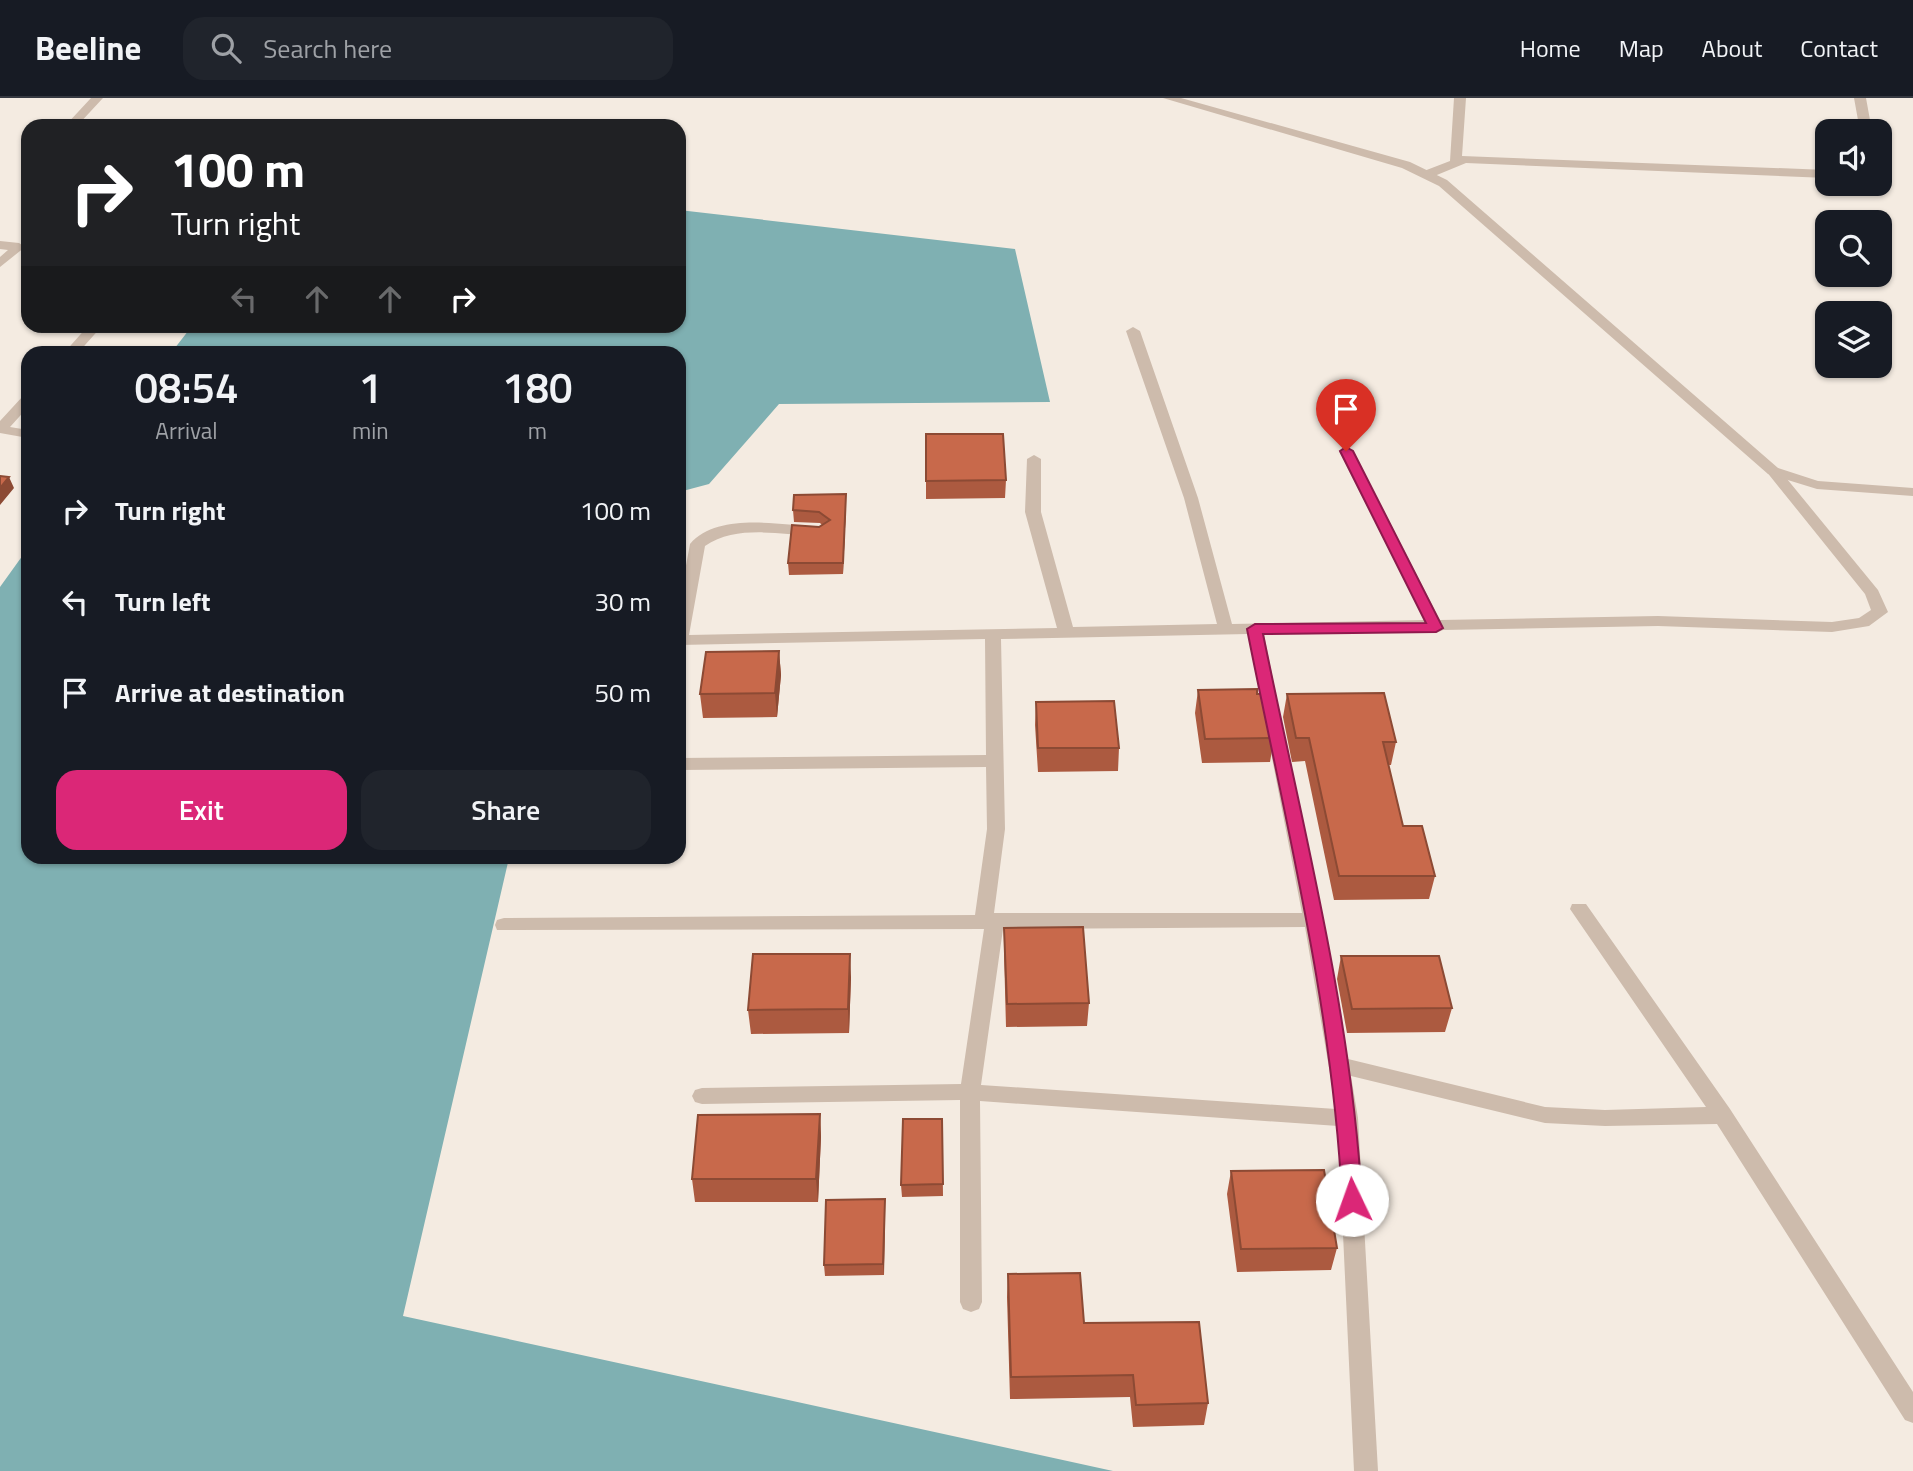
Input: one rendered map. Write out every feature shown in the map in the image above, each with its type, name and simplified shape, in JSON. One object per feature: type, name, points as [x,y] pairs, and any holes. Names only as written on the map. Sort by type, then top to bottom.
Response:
[{"type":"street","points":[[78,119],[97,98]]},
{"type":"street","points":[[686,640],[1436,628],[1658,621],[1832,626],[1863,622],[1880,612],[1872,593],[1773,471],[1443,183],[1406,165],[1169,98]]},
{"type":"street","points":[[1456,161],[1460,98]]},
{"type":"street","points":[[1860,98],[1864,119]]},
{"type":"street","points":[[1428,174],[1456,161],[1815,174]]},
{"type":"street","points":[[0,245],[21,247]]},
{"type":"street","points":[[0,262],[21,249]]},
{"type":"street","points":[[1133,331],[1191,498],[1226,630]]},
{"type":"street","points":[[76,346],[88,333]]},
{"type":"street","points":[[21,406],[0,429],[21,433]]},
{"type":"street","points":[[1346,451],[1436,628]]},
{"type":"street","points":[[1034,459],[1032,512],[1067,633]]},
{"type":"street","points":[[1773,471],[1817,485],[1913,492]]},
{"type":"street","points":[[686,605],[698,544],[707,536],[722,530],[820,531]]},
{"type":"street","points":[[1255,629],[1313,920],[1348,1118],[1366,1471]]},
{"type":"street","points":[[971,1302],[970,1092],[996,829],[993,634]]},
{"type":"street","points":[[686,764],[993,761]]},
{"type":"street","points":[[1579,909],[1723,1115],[1913,1412]]},
{"type":"street","points":[[504,925],[1313,920]]},
{"type":"street","points":[[1338,1065],[1545,1115],[1605,1118],[1723,1115]]},
{"type":"street","points":[[702,1096],[970,1092],[1348,1118]]},
{"type":"water","points":[[686,211],[1015,249],[1050,402],[779,404],[709,484],[686,490],[686,346],[176,346],[187,333],[686,333]]},
{"type":"water","points":[[21,558],[21,864],[508,864],[403,1316],[1113,1471],[0,1471],[0,587]]},
{"type":"building","points":[[926,434],[1003,434],[1006,480],[926,481]]},
{"type":"building","points":[[0,476],[9,477],[0,488]]},
{"type":"building","points":[[846,494],[843,563],[788,563],[792,525],[819,527],[830,520],[819,512],[793,510],[794,495]]},
{"type":"building","points":[[779,651],[775,693],[700,694],[706,652]]},
{"type":"building","points":[[1257,689],[1257,694],[1265,694],[1274,738],[1205,739],[1198,690]]},
{"type":"building","points":[[1384,693],[1396,742],[1383,742],[1403,826],[1422,826],[1435,876],[1339,876],[1309,738],[1296,738],[1287,694]]},
{"type":"building","points":[[1114,701],[1119,748],[1038,748],[1036,702]]},
{"type":"building","points":[[1083,927],[1089,1003],[1007,1004],[1004,928]]},
{"type":"building","points":[[753,954],[850,954],[848,1009],[748,1010]]},
{"type":"building","points":[[1341,956],[1439,956],[1452,1008],[1352,1009]]},
{"type":"building","points":[[820,1114],[816,1179],[692,1179],[698,1115]]},
{"type":"building","points":[[903,1119],[942,1119],[943,1184],[901,1185]]},
{"type":"building","points":[[1324,1170],[1337,1248],[1241,1249],[1231,1171]]},
{"type":"building","points":[[885,1199],[883,1264],[824,1265],[826,1200]]},
{"type":"building","points":[[1080,1273],[1084,1323],[1199,1322],[1208,1403],[1136,1405],[1133,1375],[1011,1377],[1008,1274]]},
{"type":"route","points":[[1346,451],[1436,628],[1255,629],[1313,920],[1348,1118],[1352,1200]]}]
